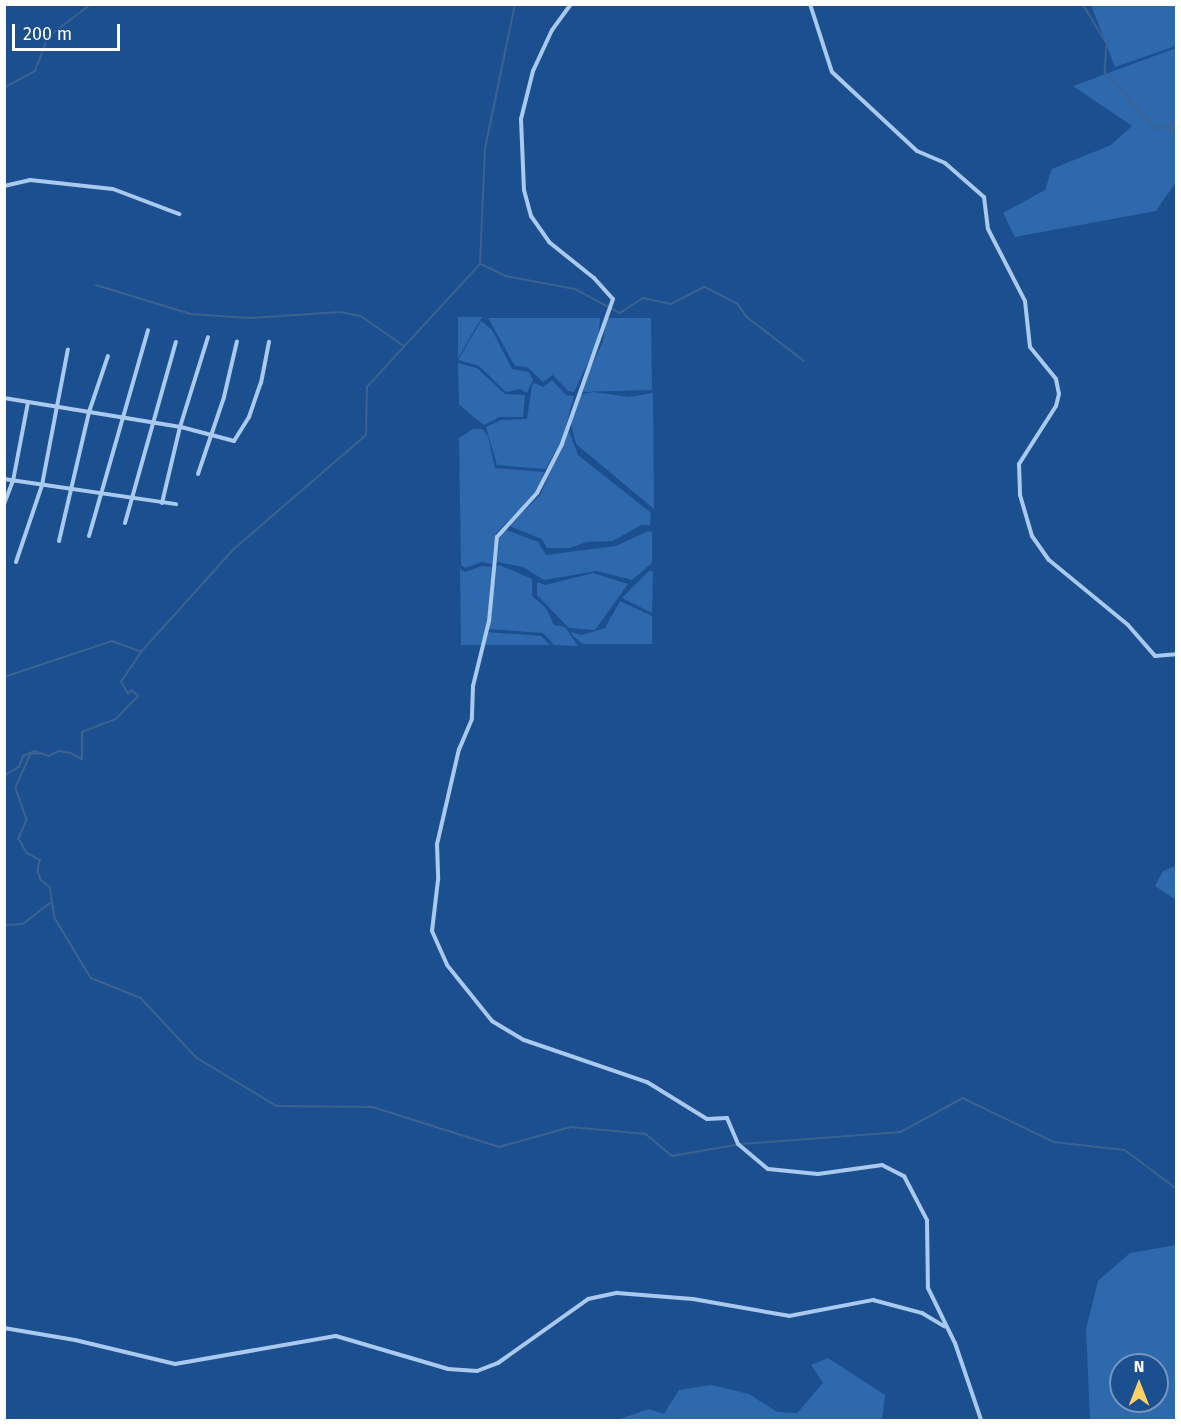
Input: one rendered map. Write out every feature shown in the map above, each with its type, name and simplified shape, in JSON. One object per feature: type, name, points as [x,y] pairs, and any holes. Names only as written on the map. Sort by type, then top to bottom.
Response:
[{"type":"street","points":[[571,4],[552,30],[532,71],[521,119],[524,190],[531,216],[549,242],[594,278],[613,299],[562,444],[537,493],[497,537],[489,621],[475,678],[472,719],[453,771],[437,844],[438,881],[432,931],[447,965],[492,1021],[524,1040],[646,1082],[707,1119],[727,1118],[738,1144],[768,1169],[818,1174],[882,1165],[900,1172],[917,1196],[927,1220],[928,1283],[945,1327],[958,1351],[981,1420]]},
{"type":"street","points":[[810,4],[832,72],[917,151],[945,163],[984,197],[988,229],[1025,301],[1030,347],[1056,379],[1059,394],[1056,406],[1019,464],[1020,495],[1032,536],[1048,560],[1128,625],[1155,656],[1176,654]]},
{"type":"street","points":[[4,186],[30,180],[112,189],[179,214]]},
{"type":"street","points":[[89,536],[121,417],[148,330]]},
{"type":"street","points":[[162,502],[180,427],[208,337]]},
{"type":"street","points":[[198,474],[237,341]]},
{"type":"street","points":[[125,523],[176,342]]},
{"type":"street","points":[[4,398],[180,427],[234,441],[243,430],[261,383],[269,342]]},
{"type":"street","points":[[16,562],[42,485],[68,349]]},
{"type":"street","points":[[59,541],[89,412],[108,356]]},
{"type":"street","points":[[4,504],[13,481],[28,402]]},
{"type":"street","points":[[4,479],[176,504]]},
{"type":"street","points":[[4,1328],[75,1340],[175,1364],[336,1336],[448,1369],[477,1371],[498,1363],[588,1299],[617,1293],[693,1299],[789,1316],[873,1300],[922,1313],[945,1327]]},
{"type":"shaded area","points":[[1091,5],[1176,5],[1176,46],[1115,67]]},
{"type":"shaded area","points":[[1176,48],[1176,182],[1156,211],[1015,237],[1003,213],[1045,190],[1052,169],[1111,145],[1132,126],[1073,86]]},
{"type":"shaded area","points":[[458,317],[482,317],[458,358]]},
{"type":"shaded area","points":[[488,318],[600,318],[598,341],[574,392],[568,391],[553,375],[543,382],[527,367],[515,366]]},
{"type":"shaded area","points":[[606,318],[651,318],[652,390],[579,392],[603,342]]},
{"type":"shaded area","points":[[481,321],[492,330],[512,369],[529,372],[533,380],[527,393],[520,389],[506,392],[479,366],[458,360]]},
{"type":"shaded area","points":[[458,363],[477,368],[505,394],[525,395],[523,417],[500,417],[484,425],[471,415],[459,404]]},
{"type":"shaded area","points":[[552,380],[566,395],[574,396],[563,437],[546,469],[497,465],[486,427],[501,420],[527,419],[532,385],[534,383],[543,387]]},
{"type":"shaded area","points":[[594,392],[629,397],[653,393],[654,509],[576,444],[570,420],[577,395]]},
{"type":"shaded area","points":[[473,429],[482,429],[488,436],[495,468],[544,472],[537,493],[496,533],[492,564],[482,562],[465,568],[461,565],[459,438]]},
{"type":"shaded area","points":[[569,431],[578,455],[651,513],[650,525],[641,525],[613,541],[587,542],[569,548],[547,548],[542,539],[509,526],[540,495]]},
{"type":"shaded area","points":[[504,529],[538,542],[546,555],[616,546],[648,531],[652,532],[652,563],[632,580],[597,571],[544,580],[523,567],[497,562],[500,534]]},
{"type":"shaded area","points":[[499,565],[532,579],[532,596],[546,608],[554,625],[565,627],[578,646],[554,645],[543,633],[488,629],[495,567]]},
{"type":"shaded area","points":[[482,566],[492,567],[488,619],[481,645],[461,645],[460,569],[465,572]]},
{"type":"shaded area","points":[[650,570],[653,572],[652,613],[622,598]]},
{"type":"shaded area","points":[[593,573],[628,584],[595,630],[569,628],[537,595],[537,582],[545,585]]},
{"type":"shaded area","points":[[620,601],[652,616],[652,644],[583,644],[573,636],[571,632],[582,635],[605,628]]},
{"type":"shaded area","points":[[487,632],[541,636],[550,645],[484,645]]},
{"type":"shaded area","points":[[1176,866],[1176,900],[1155,886],[1163,871]]},
{"type":"shaded area","points":[[1176,1245],[1176,1420],[1090,1420],[1086,1329],[1098,1281],[1130,1253]]},
{"type":"shaded area","points":[[828,1358],[885,1395],[882,1420],[617,1420],[649,1409],[664,1414],[679,1390],[711,1385],[749,1394],[777,1412],[797,1413],[823,1383],[811,1365]]},
{"type":"waterway","points":[[4,88],[35,71],[48,37],[91,4]]},
{"type":"waterway","points":[[4,776],[19,767],[23,756],[35,751],[49,756],[59,751],[71,753],[82,759],[82,732],[116,719],[138,696],[132,691],[128,694],[121,682],[142,651],[234,549],[366,435],[367,387],[480,264],[485,149],[515,4]]},
{"type":"waterway","points":[[1083,4],[1107,44],[1105,72],[1156,129],[1176,122]]},
{"type":"waterway","points":[[1168,126],[1176,134]]},
{"type":"waterway","points":[[481,264],[506,276],[575,289],[620,313],[643,298],[671,304],[705,287],[737,303],[747,317],[803,360]]},
{"type":"waterway","points":[[96,285],[191,314],[249,318],[340,312],[361,316],[404,346]]},
{"type":"waterway","points":[[4,677],[112,641],[140,651]]},
{"type":"waterway","points":[[44,754],[31,754],[16,788],[27,820],[19,839],[27,853],[40,860],[38,871],[41,880],[50,887],[55,918],[91,978],[141,998],[197,1058],[277,1106],[373,1107],[499,1147],[571,1127],[646,1134],[672,1156],[736,1145]]},
{"type":"waterway","points":[[4,925],[23,924],[50,903]]},
{"type":"waterway","points":[[741,1144],[901,1132],[963,1098],[1054,1142],[1125,1150],[1176,1188]]}]
